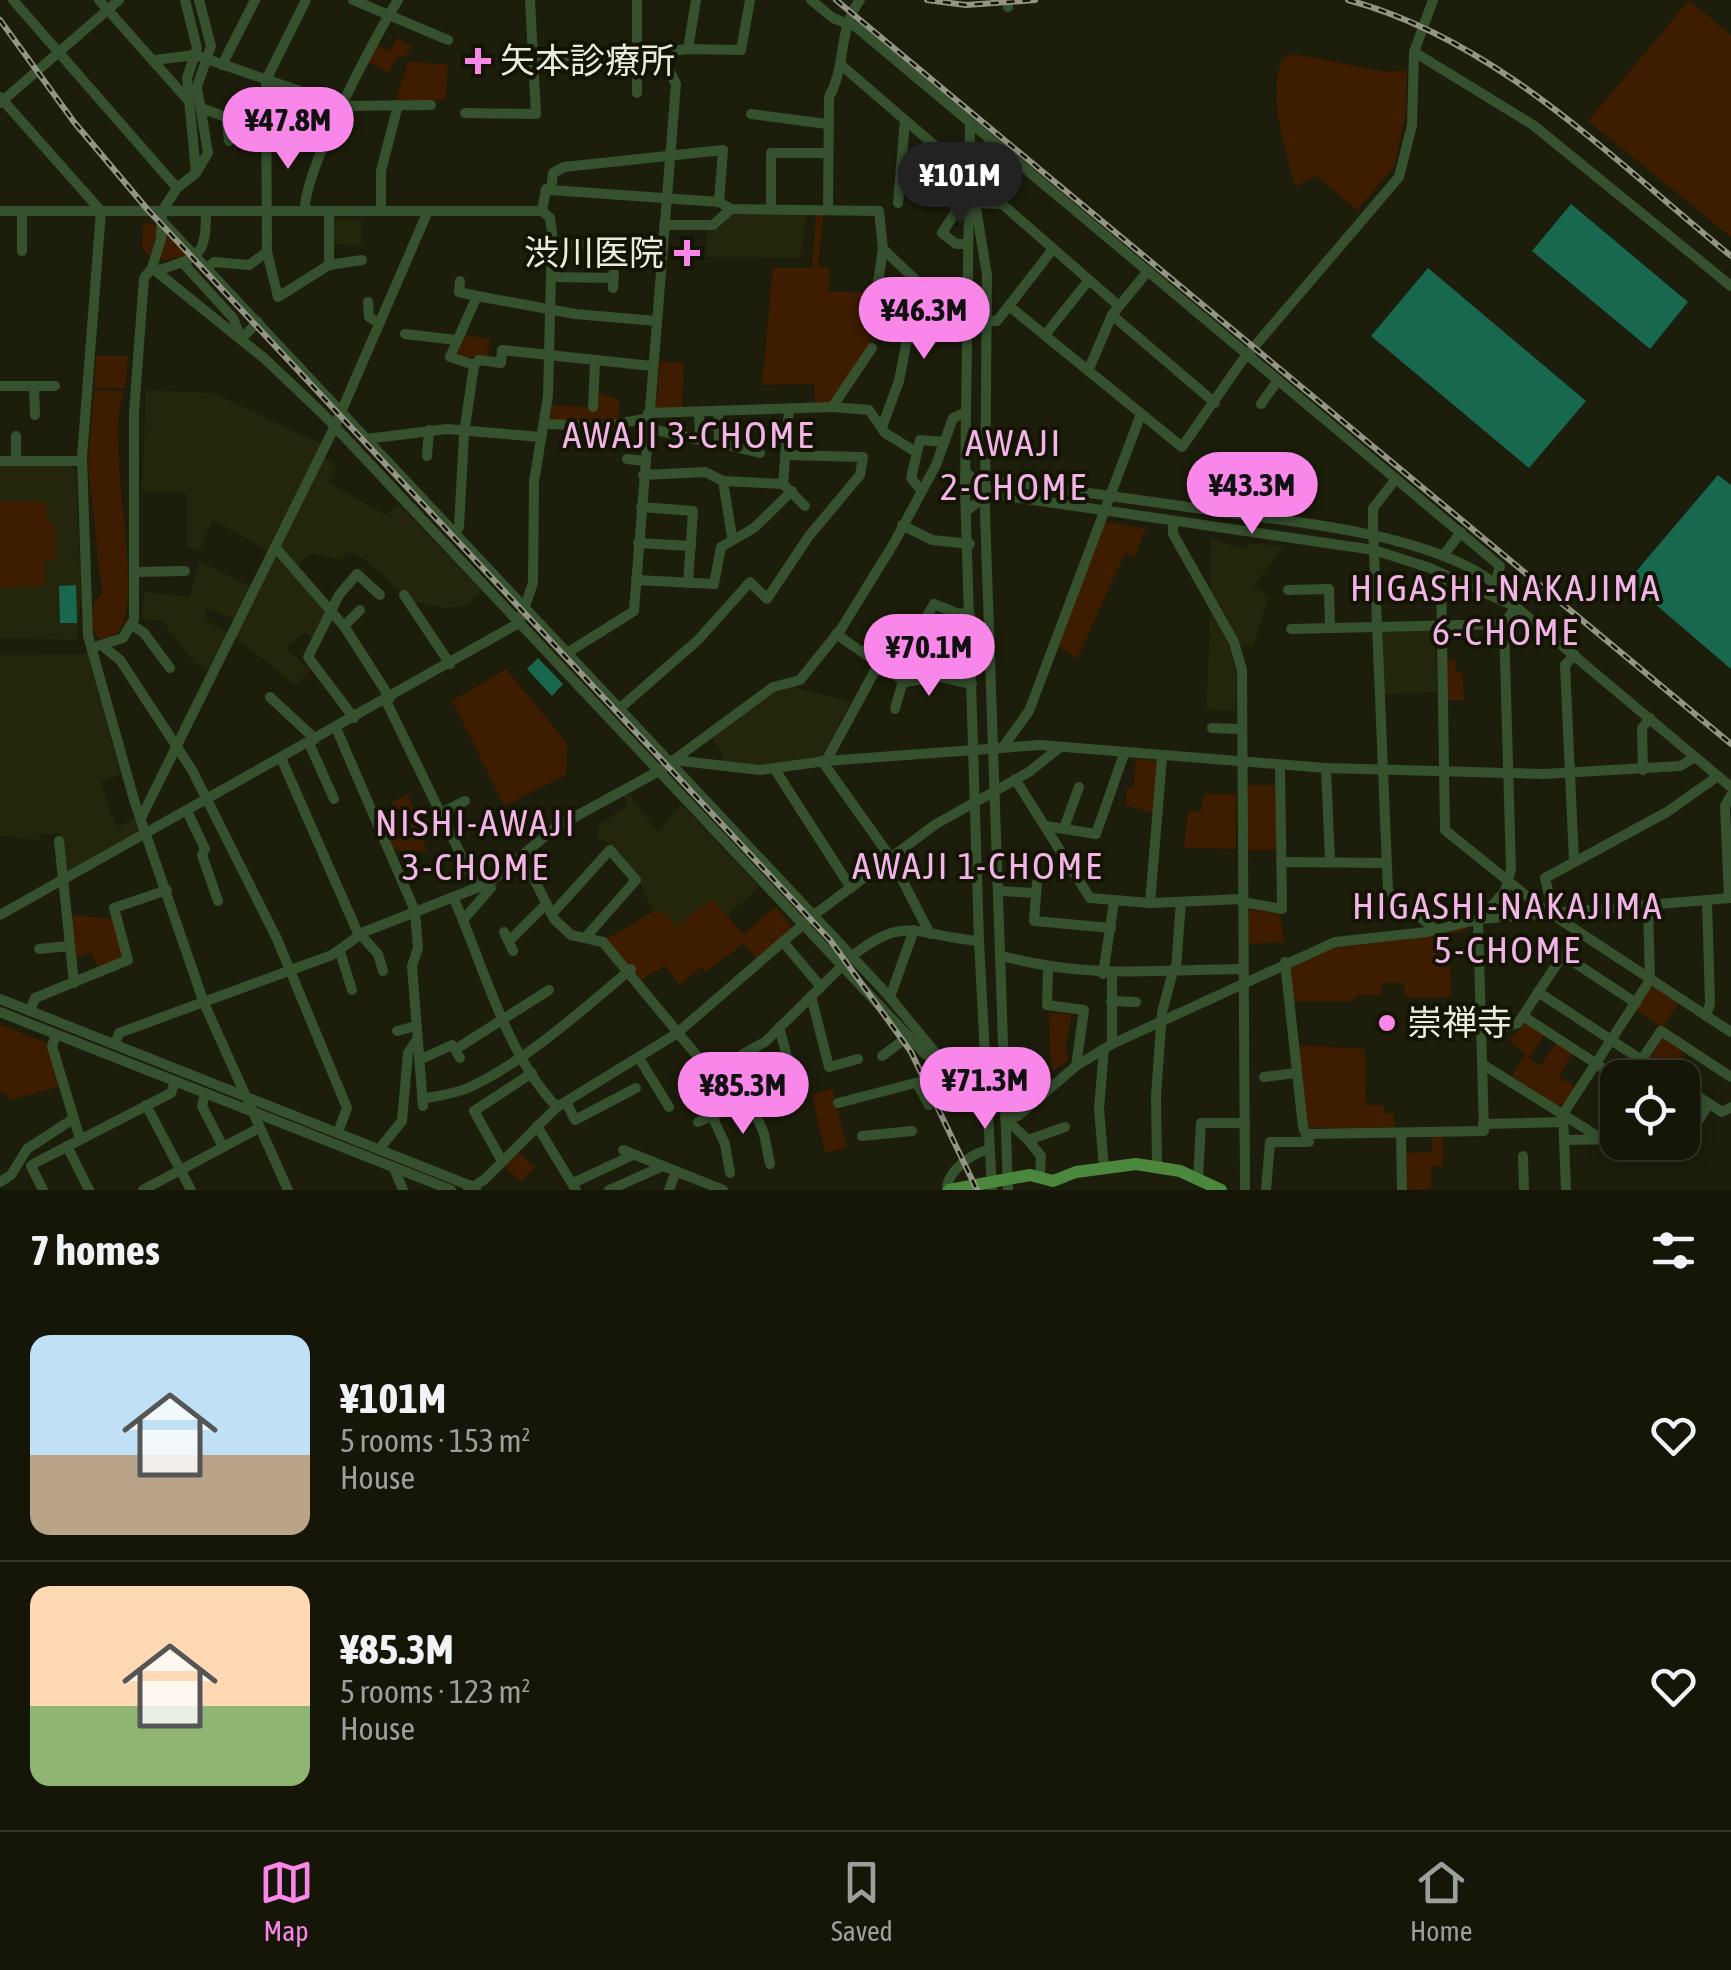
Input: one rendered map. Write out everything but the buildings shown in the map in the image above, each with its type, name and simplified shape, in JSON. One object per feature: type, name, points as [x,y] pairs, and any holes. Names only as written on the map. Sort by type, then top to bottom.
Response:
[{"type":"main road","points":[[948,1190],[1051,1182],[1069,1173],[1104,1168],[1158,1166],[1198,1178],[1221,1190]]},
{"type":"street","points":[[13,0],[177,188]]},
{"type":"street","points":[[100,0],[186,99]]},
{"type":"street","points":[[120,0],[1,100],[101,211],[82,461],[88,636],[120,660],[177,746],[291,971],[347,1108],[338,1132]]},
{"type":"street","points":[[154,270],[162,216],[177,188],[196,173],[208,153],[197,86],[201,57],[186,0]]},
{"type":"street","points":[[196,173],[186,99],[188,66],[211,46],[199,0]]},
{"type":"street","points":[[222,64],[255,0]]},
{"type":"street","points":[[306,0],[266,80],[267,252],[278,298],[329,266],[362,260]]},
{"type":"street","points":[[354,0],[448,40]]},
{"type":"street","points":[[305,211],[304,194],[398,0]]},
{"type":"street","points":[[464,113],[536,114],[530,0]]},
{"type":"street","points":[[637,0],[638,93]]},
{"type":"street","points":[[688,49],[696,0]]},
{"type":"street","points":[[536,57],[741,50],[750,0]]},
{"type":"street","points":[[811,0],[845,24],[856,27],[1461,532],[1500,566],[1494,592]]},
{"type":"street","points":[[828,208],[829,97],[840,64],[845,24],[860,0]]},
{"type":"street","points":[[1009,306],[1182,447],[1248,355],[1399,177],[1412,125],[1414,52],[1434,0]]},
{"type":"street","points":[[560,666],[568,655],[634,611],[676,84],[660,52]]},
{"type":"street","points":[[1414,52],[1533,125],[1731,286]]},
{"type":"street","points":[[154,60],[201,57],[344,106],[430,104]]},
{"type":"street","points":[[840,64],[954,163],[970,169]]},
{"type":"street","points":[[382,211],[382,171],[398,105]]},
{"type":"street","points":[[201,108],[226,117],[230,142]]},
{"type":"street","points":[[751,114],[827,124]]},
{"type":"street","points":[[898,203],[906,120]]},
{"type":"street","points":[[970,123],[965,462],[979,941],[992,1186]]},
{"type":"street","points":[[551,190],[558,169],[670,152],[723,150],[718,202]]},
{"type":"street","points":[[771,208],[771,153],[827,153]]},
{"type":"street","points":[[542,211],[546,189],[718,202],[731,208],[879,211],[884,249],[873,315]]},
{"type":"street","points":[[966,244],[956,244],[942,233],[954,213],[970,206],[1002,204],[1089,280],[1115,310],[1215,402]]},
{"type":"street","points":[[970,206],[987,275],[986,493],[999,747],[1003,1082],[1009,1184]]},
{"type":"street","points":[[664,226],[713,225],[731,208]]},
{"type":"street","points":[[0,211],[101,211],[162,216],[206,211],[542,211],[550,218],[552,246],[545,424],[534,482],[533,583],[519,623],[0,915]]},
{"type":"street","points":[[22,211],[22,251]]},
{"type":"street","points":[[99,647],[122,638],[132,625],[136,572],[135,389],[144,278],[154,270],[198,256],[206,245],[206,211]]},
{"type":"street","points":[[329,211],[329,266]]},
{"type":"street","points":[[142,816],[335,426],[428,211]]},
{"type":"street","points":[[162,216],[454,534],[890,997],[947,1068]]},
{"type":"street","points":[[552,246],[612,244]]},
{"type":"street","points":[[884,249],[918,283],[929,288],[952,318],[987,321],[997,321],[1053,249]]},
{"type":"street","points":[[207,268],[214,262],[249,265],[267,252]]},
{"type":"street","points":[[182,262],[233,318],[240,339]]},
{"type":"street","points":[[154,270],[240,339],[335,426],[908,1036],[961,1080],[1003,1082]]},
{"type":"street","points":[[1088,371],[1115,310],[1148,271]]},
{"type":"street","points":[[552,278],[614,278]]},
{"type":"street","points":[[1045,335],[1089,280]]},
{"type":"street","points":[[460,281],[459,292],[477,296],[575,314],[656,321]]},
{"type":"street","points":[[882,427],[899,382],[918,283]]},
{"type":"street","points":[[474,365],[450,357],[477,296]]},
{"type":"street","points":[[368,302],[370,318],[379,323]]},
{"type":"street","points":[[240,339],[258,322]]},
{"type":"street","points":[[405,334],[456,340]]},
{"type":"street","points":[[832,407],[840,403],[872,348]]},
{"type":"street","points":[[454,534],[459,528],[465,429],[474,365],[478,360],[500,363],[502,350],[652,366]]},
{"type":"street","points":[[593,407],[595,362]]},
{"type":"street","points":[[1260,404],[1278,380]]},
{"type":"street","points":[[0,386],[56,386]]},
{"type":"street","points":[[34,386],[35,416]]},
{"type":"street","points":[[545,424],[608,426],[699,412],[832,407],[869,410],[882,427],[916,452]]},
{"type":"street","points":[[789,409],[788,487],[805,506]]},
{"type":"street","points":[[718,411],[719,444]]},
{"type":"street","points":[[648,420],[700,440],[699,412]]},
{"type":"street","points":[[115,1044],[119,1033],[340,952],[360,935],[483,886],[556,827],[659,771],[773,687],[800,680],[836,634],[902,526],[954,418],[966,412]]},
{"type":"street","points":[[999,747],[1029,711],[1141,414]]},
{"type":"street","points":[[366,439],[465,429],[541,437]]},
{"type":"street","points":[[427,456],[429,430]]},
{"type":"street","points":[[16,436],[16,461]]},
{"type":"street","points":[[705,440],[760,453]]},
{"type":"street","points":[[921,490],[911,478],[920,440],[944,442]]},
{"type":"street","points":[[620,709],[698,640],[750,582],[767,599],[808,536],[860,475],[864,462],[862,457],[786,455]]},
{"type":"street","points":[[627,460],[644,460]]},
{"type":"street","points":[[0,461],[82,461]]},
{"type":"street","points":[[965,462],[975,487],[986,493],[1374,550],[1494,592]]},
{"type":"street","points":[[987,467],[1002,483]]},
{"type":"street","points":[[386,480],[396,471]]},
{"type":"street","points":[[643,474],[704,472],[723,481],[788,487]]},
{"type":"street","points":[[1396,479],[1374,508],[1380,770],[1388,891],[1436,930]]},
{"type":"street","points":[[723,481],[732,537]]},
{"type":"street","points":[[969,509],[1002,483],[1374,534],[1444,556],[1516,607],[1731,787]]},
{"type":"street","points":[[636,580],[714,584],[721,547],[732,537],[754,528],[788,487]]},
{"type":"street","points":[[1163,504],[1173,534],[1240,657],[1245,1190]]},
{"type":"street","points":[[641,506],[694,511],[688,583]]},
{"type":"street","points":[[1297,539],[1300,522]]},
{"type":"street","points":[[902,526],[932,540],[970,544]]},
{"type":"street","points":[[1444,556],[1461,532]]},
{"type":"street","points":[[638,543],[691,546]]},
{"type":"street","points":[[275,547],[344,626],[388,699],[441,813],[483,886],[491,888],[463,920]]},
{"type":"street","points":[[136,572],[185,571]]},
{"type":"street","points":[[1441,573],[1444,830],[1554,916],[1731,1032]]},
{"type":"street","points":[[354,718],[308,657],[332,611],[358,574],[380,595]]},
{"type":"street","points":[[1288,590],[1329,589],[1330,628]]},
{"type":"street","points":[[404,595],[450,664]]},
{"type":"street","points":[[896,709],[898,677],[934,604],[970,614]]},
{"type":"street","points":[[1309,1134],[1484,1131],[1479,921],[1508,882],[1504,624],[1516,607]]},
{"type":"street","points":[[344,626],[360,610]]},
{"type":"street","points":[[1291,628],[1504,624]]},
{"type":"street","points":[[132,625],[144,633],[170,668]]},
{"type":"street","points":[[836,634],[898,677],[940,677],[972,684]]},
{"type":"street","points":[[99,647],[132,791],[204,1003],[288,1190]]},
{"type":"street","points":[[1574,861],[1565,666],[1575,655]]},
{"type":"street","points":[[824,761],[878,665]]},
{"type":"street","points":[[270,697],[312,741],[334,799]]},
{"type":"street","points":[[1643,770],[1642,728],[1650,718]]},
{"type":"street","points":[[336,728],[415,911],[416,1041],[422,1102],[467,1088],[560,1030],[630,970]]},
{"type":"street","points":[[1212,728],[1239,729]]},
{"type":"street","points":[[633,743],[642,734]]},
{"type":"street","points":[[0,998],[475,1189],[561,1105],[676,1034],[814,915],[975,799],[997,790],[1060,746]]},
{"type":"street","points":[[671,761],[774,768],[999,747],[1060,746],[1240,764],[1568,774],[1686,765],[1695,757]]},
{"type":"street","points":[[1046,826],[1096,834],[1124,754]]},
{"type":"street","points":[[281,758],[360,935],[378,954],[384,970]]},
{"type":"street","points":[[1150,903],[1162,758]]},
{"type":"street","points":[[824,761],[891,858],[930,934]]},
{"type":"street","points":[[1016,778],[1090,898],[1150,903],[1243,900],[1282,909],[1280,766]]},
{"type":"street","points":[[774,768],[851,888]]},
{"type":"street","points":[[1326,768],[1330,862]]},
{"type":"street","points":[[1554,916],[1545,878],[1668,812],[1718,776]]},
{"type":"street","points":[[1064,828],[1079,787]]},
{"type":"street","points":[[1005,1119],[1018,1116],[1076,1066],[1108,1046],[1334,942],[1479,921],[1730,898],[1726,806],[1731,795]]},
{"type":"street","points":[[441,813],[466,801]]},
{"type":"street","points":[[187,811],[205,848],[202,856],[218,901]]},
{"type":"street","points":[[59,841],[74,983]]},
{"type":"street","points":[[508,941],[548,910],[610,850],[636,880],[585,938]]},
{"type":"street","points":[[518,860],[534,879],[548,910],[571,935],[603,942],[717,1080]]},
{"type":"street","points":[[1284,862],[1386,863]]},
{"type":"street","points":[[1000,892],[1036,888],[1034,921],[1111,928]]},
{"type":"street","points":[[30,1011],[35,998],[128,960],[114,908],[167,890]]},
{"type":"street","points":[[454,899],[469,946],[532,1074],[575,1120],[636,1088]]},
{"type":"street","points":[[1706,1016],[1710,1004],[1707,900]]},
{"type":"street","points":[[1104,1168],[1099,1109],[1108,1046],[1114,902]]},
{"type":"street","points":[[1158,1166],[1156,1096],[1162,1021],[1175,968],[1181,902]]},
{"type":"street","points":[[1566,1190],[1563,1118],[1650,980],[1648,907]]},
{"type":"street","points":[[851,957],[892,931],[914,930],[979,941]]},
{"type":"street","points":[[890,997],[914,930]]},
{"type":"street","points":[[1480,1034],[1512,1028],[1578,932]]},
{"type":"street","points":[[784,943],[820,987]]},
{"type":"street","points":[[39,950],[69,946]]},
{"type":"street","points":[[340,952],[352,990]]},
{"type":"street","points":[[1563,955],[1636,1003]]},
{"type":"street","points":[[1002,956],[1048,970],[1108,974],[1175,968],[1241,970]]},
{"type":"street","points":[[1266,1190],[1270,1142],[1309,1142],[1303,1127],[1285,962]]},
{"type":"street","points":[[743,1054],[779,1028],[841,968]]},
{"type":"street","points":[[1048,970],[1046,1005],[1084,1010],[1076,1066]]},
{"type":"street","points":[[855,983],[866,972]]},
{"type":"street","points":[[419,1060],[450,1045],[458,1053],[548,990]]},
{"type":"street","points":[[1538,992],[1642,1060],[1661,1031],[1731,1076]]},
{"type":"street","points":[[811,996],[825,1031],[830,1067],[850,1058]]},
{"type":"street","points":[[1111,1000],[1136,1002]]},
{"type":"street","points":[[0,1012],[451,1190]]},
{"type":"street","points":[[1523,1016],[1600,1066]]},
{"type":"street","points":[[398,1032],[416,1026]]},
{"type":"street","points":[[779,1028],[798,1098]]},
{"type":"street","points":[[56,1034],[52,1046],[80,1139]]},
{"type":"street","points":[[882,1056],[908,1036]]},
{"type":"street","points":[[380,1148],[402,1120],[408,1053],[416,1041]]},
{"type":"street","points":[[640,1058],[669,1100]]},
{"type":"street","points":[[1482,1064],[1600,1138]]},
{"type":"street","points":[[838,1103],[918,1082],[947,1068]]},
{"type":"street","points":[[698,1122],[766,1093],[764,1084],[792,1073]]},
{"type":"street","points":[[502,1162],[474,1111],[532,1074]]},
{"type":"street","points":[[1264,1077],[1296,1074]]},
{"type":"street","points":[[43,1190],[31,1166],[171,1093],[176,1082]]},
{"type":"street","points":[[918,1082],[929,1106]]},
{"type":"street","points":[[204,1094],[202,1106],[222,1147]]},
{"type":"street","points":[[1700,1098],[1722,1112],[1731,1107]]},
{"type":"street","points":[[750,1100],[764,1134],[770,1164]]},
{"type":"street","points":[[1700,1118],[1709,1104]]},
{"type":"street","points":[[146,1105],[190,1190]]},
{"type":"street","points":[[712,1116],[725,1144],[730,1174]]},
{"type":"street","points":[[1484,1124],[1563,1118]]},
{"type":"street","points":[[1,1177],[26,1149],[73,1119]]},
{"type":"street","points":[[1005,1119],[1041,1156],[1051,1182]]},
{"type":"street","points":[[1198,1178],[1202,1123],[1245,1124]]},
{"type":"street","points":[[538,1126],[574,1186],[628,1153],[718,1189]]},
{"type":"street","points":[[1028,1140],[1066,1127]]},
{"type":"street","points":[[143,1190],[259,1128]]},
{"type":"street","points":[[862,1136],[912,1131]]},
{"type":"street","points":[[1401,1134],[1402,1190]]},
{"type":"street","points":[[1566,1140],[1600,1139]]},
{"type":"street","points":[[67,1146],[89,1190]]},
{"type":"street","points":[[948,1190],[951,1176],[974,1154],[988,1150]]},
{"type":"street","points":[[1523,1156],[1524,1190]]},
{"type":"street","points":[[608,1190],[663,1166]]},
{"type":"street","points":[[394,1167],[403,1190]]},
{"type":"street","points":[[669,1190],[676,1172]]},
{"type":"shaded area","points":[[1689,0],[1731,35],[1731,237],[1588,121]]},
{"type":"shaded area","points":[[397,38],[412,46],[405,58],[398,55],[389,73],[367,61],[376,44],[390,51]]},
{"type":"shaded area","points":[[1294,54],[1387,72],[1406,70],[1406,113],[1394,167],[1357,210],[1316,176],[1295,187],[1279,122],[1276,88],[1283,58]]},
{"type":"shaded area","points":[[408,61],[448,65],[445,100],[396,100]]},
{"type":"shaded area","points":[[1571,204],[1688,302],[1650,349],[1532,251]]},
{"type":"shaded area","points":[[807,213],[800,258],[706,257],[707,229],[730,215]]},
{"type":"shaded area","points":[[816,213],[823,213],[818,266],[829,268],[829,292],[874,292],[870,345],[834,403],[815,406],[814,384],[762,385],[773,268],[812,268]]},
{"type":"shaded area","points":[[334,219],[361,219],[361,245],[332,244]]},
{"type":"shaded area","points":[[143,222],[159,226],[150,258],[142,248]]},
{"type":"shaded area","points":[[165,229],[188,255],[161,261]]},
{"type":"shaded area","points":[[1428,268],[1586,401],[1529,468],[1371,336]]},
{"type":"shaded area","points":[[465,335],[490,339],[487,358],[457,357]]},
{"type":"shaded area","points":[[96,356],[128,356],[125,388],[94,387]]},
{"type":"shaded area","points":[[660,361],[684,363],[682,410],[656,409]]},
{"type":"shaded area","points":[[94,390],[125,391],[119,411],[118,440],[127,547],[126,610],[120,630],[99,639],[93,629],[93,604],[102,594],[88,465]]},
{"type":"shaded area","points":[[146,390],[214,393],[321,444],[268,551],[213,520],[200,550],[187,548],[187,493],[142,493]]},
{"type":"shaded area","points":[[597,392],[620,400],[618,419],[610,423],[549,419],[551,405],[590,407]]},
{"type":"shaded area","points":[[324,458],[337,465],[328,482],[386,515],[398,504],[481,590],[465,606],[445,608],[412,602],[363,558],[349,552],[340,560],[312,553],[296,566],[281,546]]},
{"type":"shaded area","points":[[0,466],[71,466],[76,470],[81,593],[77,640],[0,638]]},
{"type":"shaded area","points":[[1718,475],[1731,485],[1731,669],[1628,581]]},
{"type":"shaded area","points":[[0,502],[46,502],[47,523],[54,523],[56,559],[45,560],[45,586],[0,587]]},
{"type":"shaded area","points":[[1104,522],[1146,528],[1134,558],[1125,553],[1077,659],[1057,645]]},
{"type":"shaded area","points":[[1211,538],[1244,550],[1250,543],[1284,547],[1253,587],[1269,596],[1253,647],[1239,645],[1210,593]]},
{"type":"shaded area","points":[[276,556],[327,612],[314,638],[303,633],[286,648],[310,670],[296,686],[235,637]]},
{"type":"shaded area","points":[[199,561],[251,587],[235,620],[207,608],[204,615],[211,624],[228,633],[208,673],[199,663],[196,665],[162,621],[142,619],[144,592],[189,597]]},
{"type":"shaded area","points":[[76,585],[77,623],[60,623],[59,586]]},
{"type":"shaded area","points":[[1211,608],[1237,661],[1236,711],[1206,709]]},
{"type":"shaded area","points":[[1430,629],[1435,633],[1437,692],[1382,694],[1381,635],[1384,631]]},
{"type":"shaded area","points":[[88,654],[121,775],[101,781],[110,812],[118,827],[137,817],[143,833],[67,875],[61,834],[39,834],[39,840],[0,836],[0,655]]},
{"type":"shaded area","points":[[538,658],[563,684],[552,696],[527,669]]},
{"type":"shaded area","points":[[1446,659],[1455,659],[1456,671],[1463,674],[1464,700],[1446,700]]},
{"type":"shaded area","points":[[506,669],[567,743],[566,775],[504,806],[452,701]]},
{"type":"shaded area","points":[[787,685],[851,702],[821,758],[760,766],[720,763],[723,753],[710,737],[776,688]]},
{"type":"shaded area","points":[[1136,759],[1159,761],[1153,813],[1125,805],[1127,788],[1133,788]]},
{"type":"shaded area","points":[[1244,785],[1277,785],[1280,850],[1246,850]]},
{"type":"shaded area","points":[[628,792],[658,833],[681,804],[759,887],[727,916],[711,900],[676,928],[654,915],[637,876],[604,839],[600,841],[596,836],[600,832],[597,826],[628,806],[623,795]]},
{"type":"shaded area","points":[[408,794],[427,852],[392,850],[383,827],[401,820],[392,802]]},
{"type":"shaded area","points":[[1204,794],[1236,794],[1236,849],[1184,848],[1188,811],[1201,812]]},
{"type":"shaded area","points":[[711,899],[744,934],[776,906],[793,930],[756,959],[743,944],[706,972],[701,967],[680,985],[665,966],[641,980],[606,939],[653,912],[662,911],[676,927]]},
{"type":"shaded area","points":[[1250,909],[1280,914],[1284,942],[1246,944]]},
{"type":"shaded area","points":[[71,915],[114,919],[122,959],[98,968],[91,952],[73,959]]},
{"type":"shaded area","points":[[1466,927],[1466,932],[1450,933],[1451,997],[1405,997],[1404,983],[1382,983],[1381,995],[1356,995],[1353,1001],[1293,1001],[1289,964],[1332,946]]},
{"type":"shaded area","points":[[1655,988],[1679,1003],[1662,1028],[1636,1010],[1649,989]]},
{"type":"shaded area","points":[[1049,1012],[1071,1015],[1065,1053],[1069,1059],[1055,1070],[1051,1069]]},
{"type":"shaded area","points":[[1526,1023],[1545,1034],[1529,1058],[1540,1066],[1557,1042],[1573,1053],[1559,1076],[1575,1087],[1564,1104],[1558,1106],[1512,1076],[1525,1055],[1509,1040]]},
{"type":"shaded area","points":[[0,1024],[49,1044],[62,1086],[10,1100],[0,1089]]},
{"type":"shaded area","points":[[1664,1036],[1686,1050],[1679,1060],[1649,1059]]},
{"type":"shaded area","points":[[1297,1045],[1365,1049],[1366,1105],[1384,1105],[1384,1113],[1394,1113],[1395,1131],[1305,1127]]},
{"type":"shaded area","points":[[832,1088],[847,1148],[825,1153],[812,1095]]},
{"type":"shaded area","points":[[1432,1135],[1443,1135],[1443,1166],[1431,1167],[1431,1189],[1407,1190],[1406,1153],[1432,1152]]},
{"type":"shaded area","points":[[517,1151],[535,1167],[521,1182],[503,1166]]},
{"type":"railway","points":[[836,0],[1731,744]]},
{"type":"railway","points":[[927,0],[966,5],[1035,0]]},
{"type":"railway","points":[[1348,0],[1403,19],[1504,74],[1552,107],[1731,256]]},
{"type":"railway","points":[[0,20],[74,122],[148,210],[830,940],[911,1052],[977,1190]]},
{"type":"place","name":"矢本診療所","points":[[478,61]]},
{"type":"place","name":"渋川医院","points":[[687,253]]},
{"type":"place","name":"崇禅寺","points":[[1387,1023]]},
{"type":"district","name":"AWAJI 3-CHOME","points":[[689,435]]},
{"type":"district","name":"AWAJI 2-CHOME","points":[[1014,464]]},
{"type":"district","name":"HIGASHI-NAKAJIMA 6-CHOME","points":[[1506,610]]},
{"type":"district","name":"NISHI-AWAJI 3-CHOME","points":[[476,844]]},
{"type":"district","name":"AWAJI 1-CHOME","points":[[978,866]]},
{"type":"district","name":"HIGASHI-NAKAJIMA 5-CHOME","points":[[1508,928]]}]
